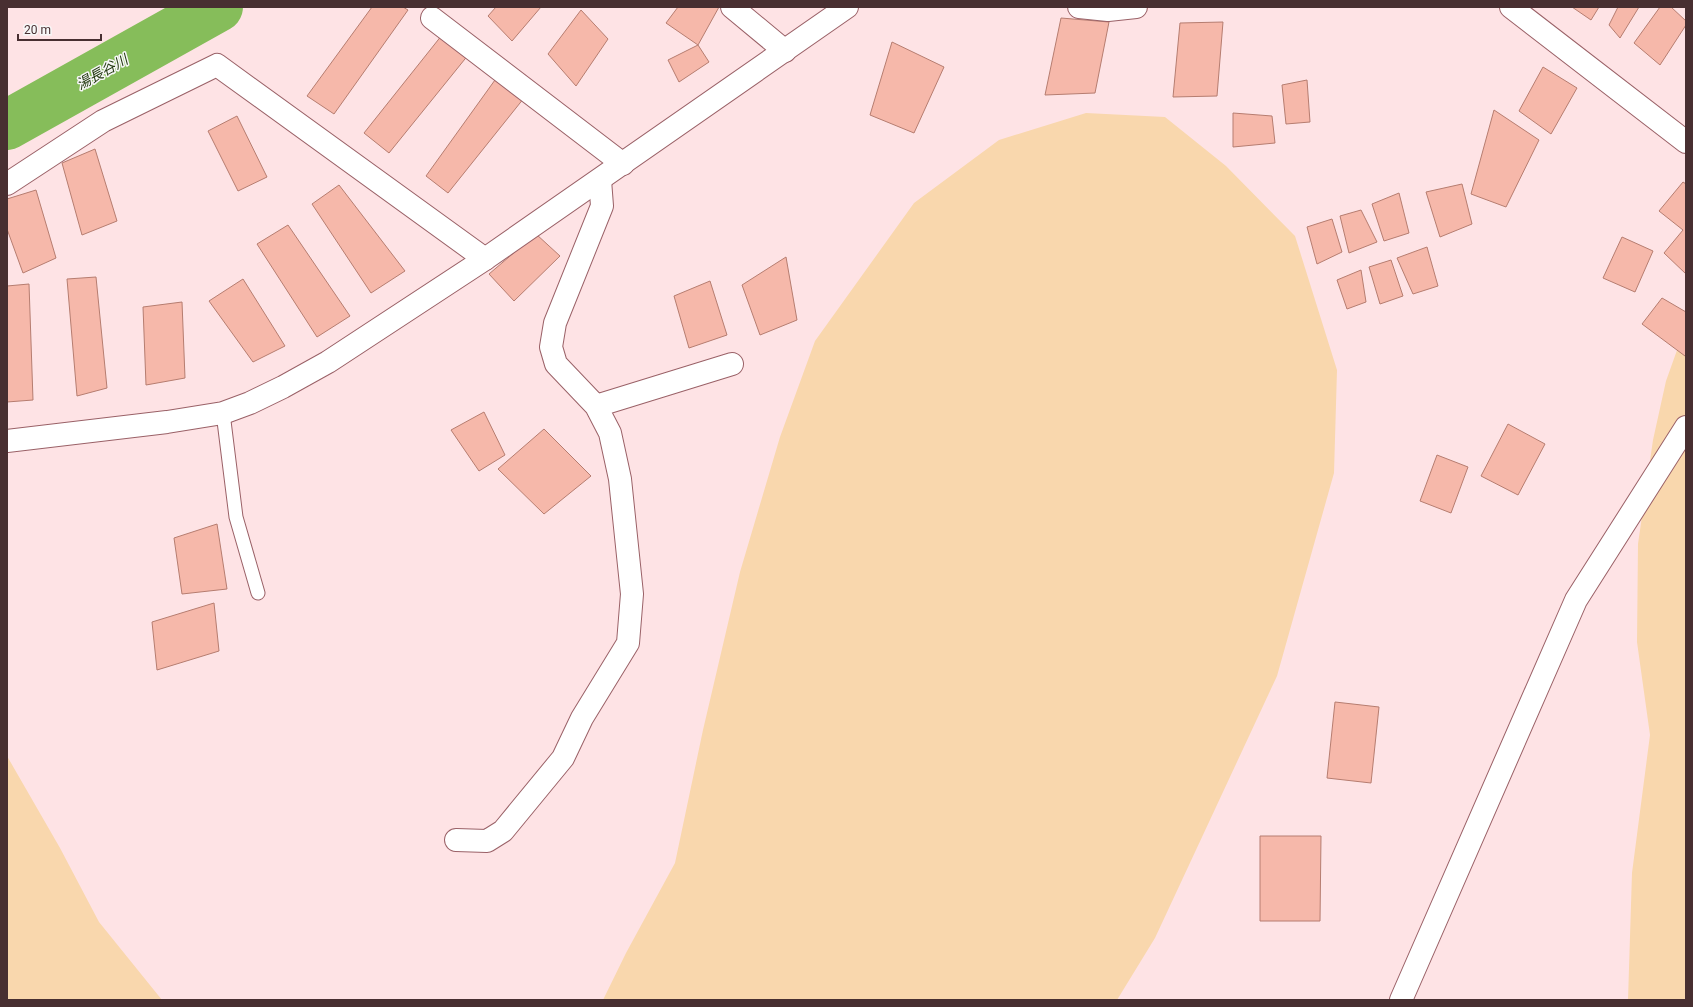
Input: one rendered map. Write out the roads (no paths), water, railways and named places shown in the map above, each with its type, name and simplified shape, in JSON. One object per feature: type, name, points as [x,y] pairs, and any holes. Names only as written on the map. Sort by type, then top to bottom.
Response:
[{"type":"street","points":[[732,7],[785,52]]},
{"type":"street","points":[[7,441],[223,413],[250,403],[283,387],[328,362],[485,259],[785,52],[847,7]]},
{"type":"street","points":[[1079,7],[1108,10],[1136,7]]},
{"type":"street","points":[[1511,7],[1686,142]]},
{"type":"street","points":[[432,18],[624,164]]},
{"type":"street","points":[[7,184],[103,121],[217,65],[485,259]]},
{"type":"street","points":[[456,840],[487,841],[503,831],[563,758],[582,718],[628,643],[632,594],[620,479],[610,433],[596,406],[556,364],[551,347],[555,323],[602,206],[600,180]]},
{"type":"street","points":[[596,406],[732,364]]},
{"type":"street","points":[[1401,1000],[1576,600],[1686,427]]},
{"type":"lane","points":[[223,413],[236,517],[258,593]]},
{"type":"waterway","name":"湯長谷川","points":[[7,125],[218,7]]}]
